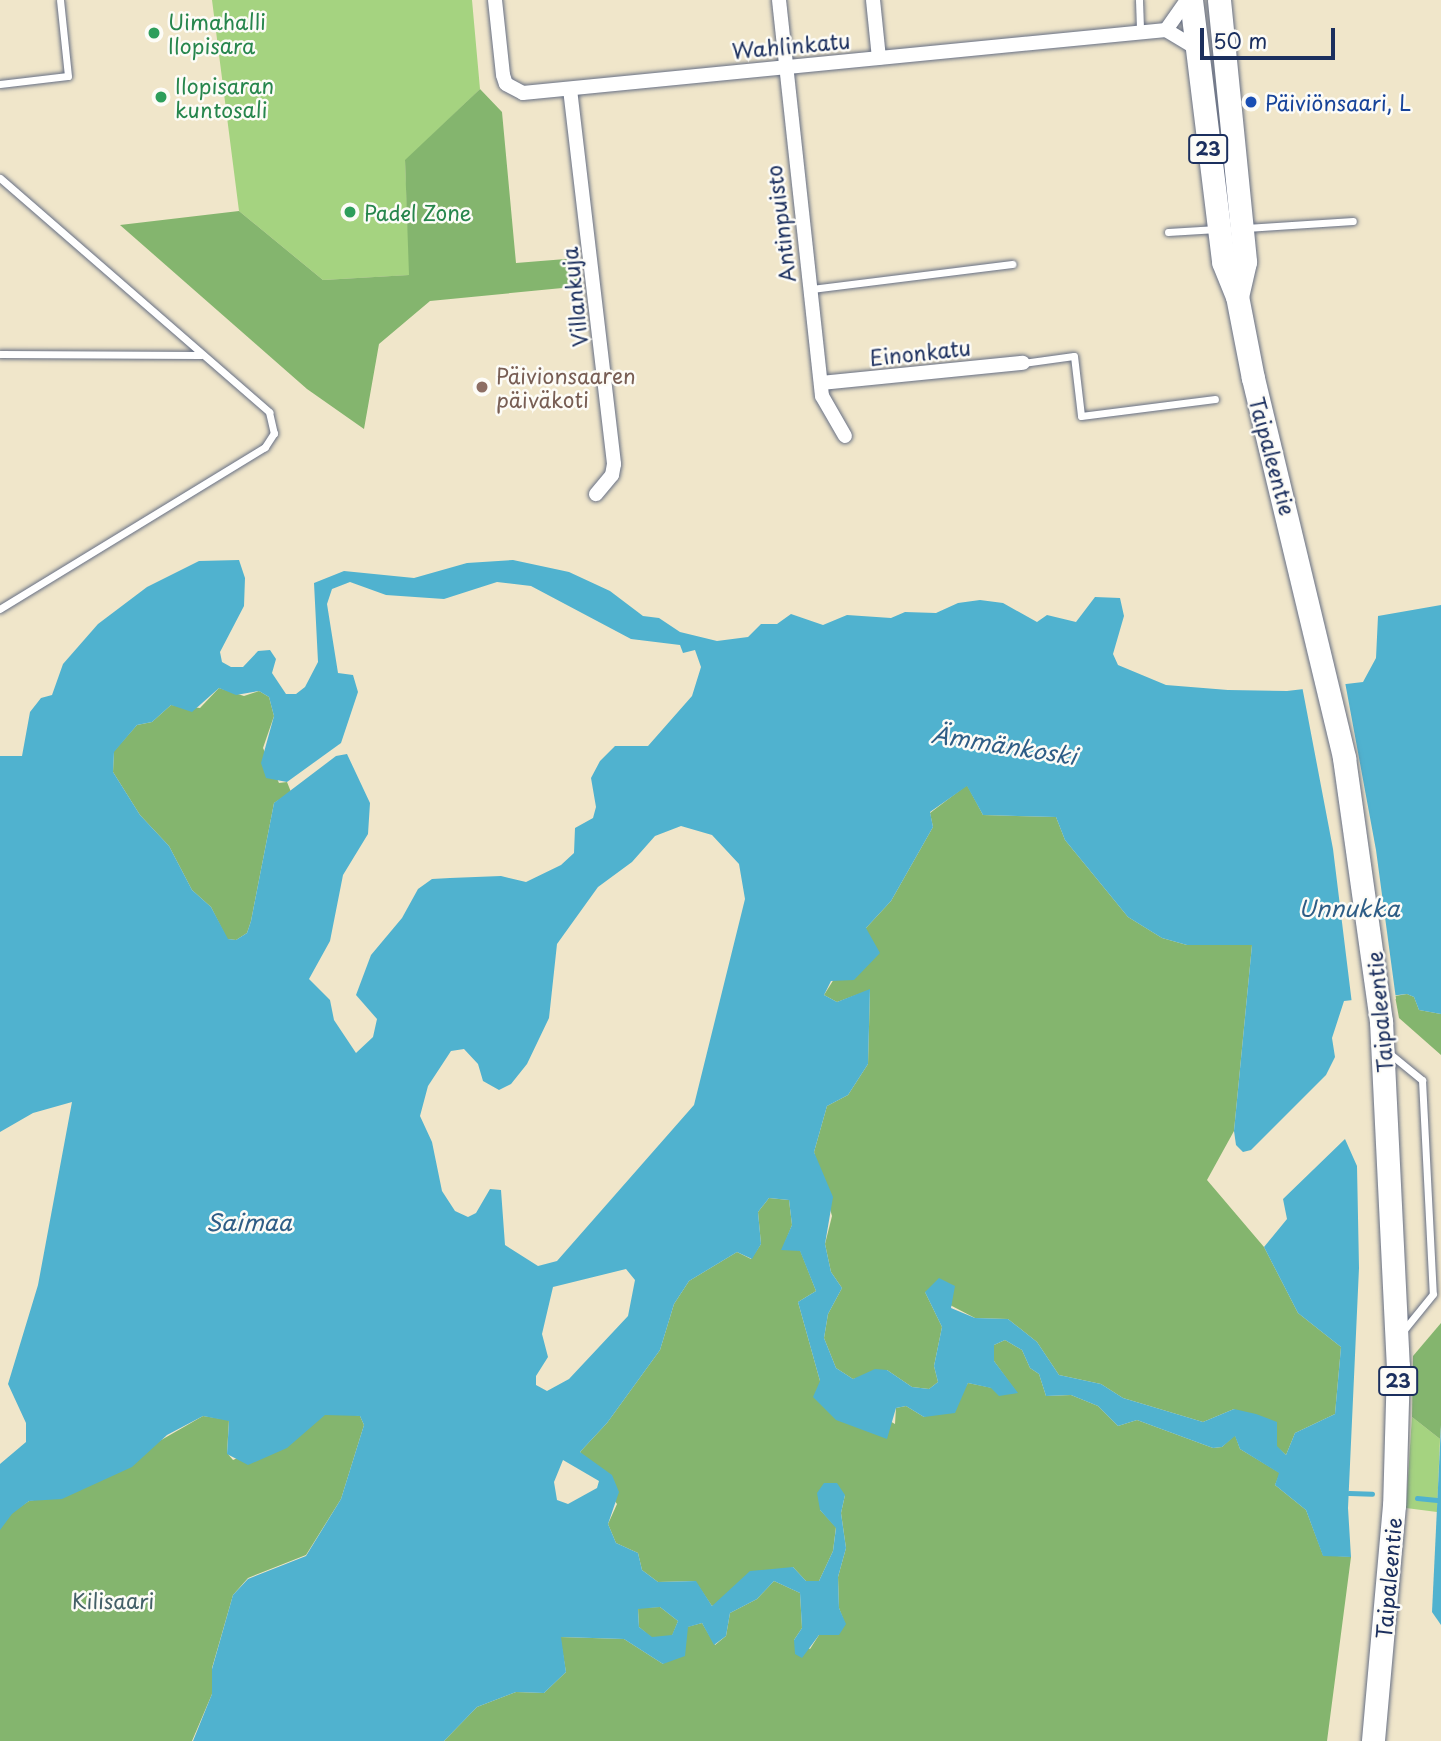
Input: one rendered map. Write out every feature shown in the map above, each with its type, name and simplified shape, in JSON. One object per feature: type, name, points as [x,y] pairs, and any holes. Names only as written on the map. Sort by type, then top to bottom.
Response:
[{"type":"highway","name":"Taipaleentie","points":[[1189,0],[1223,262],[1237,296],[1252,378],[1327,675],[1366,893],[1381,1021],[1398,1336],[1394,1505],[1373,1741]]},
{"type":"highway","name":"Taipaleentie","points":[[1219,0],[1245,262],[1237,296]]},
{"type":"street","name":"Wahlinkatu","points":[[495,0],[503,75],[506,84],[523,93],[1166,30]]},
{"type":"street","name":"Antinpuisto","points":[[779,0],[821,383],[827,409],[845,436]]},
{"type":"street","points":[[873,0],[879,58]]},
{"type":"street","points":[[1189,0],[1166,30],[1196,48]]},
{"type":"street","name":"Villankuja","points":[[570,89],[614,464],[612,475],[596,494]]},
{"type":"street","name":"Einonkatu","points":[[821,383],[1023,363]]},
{"type":"lane","points":[[0,84],[68,76],[61,0]]},
{"type":"lane","points":[[1139,0],[1140,32]]},
{"type":"lane","points":[[0,178],[272,415],[270,442],[0,609]]},
{"type":"lane","points":[[1168,232],[1353,221]]},
{"type":"lane","points":[[809,289],[1012,264]]},
{"type":"lane","points":[[0,354],[201,355]]},
{"type":"lane","points":[[1023,363],[1074,356],[1080,415],[1215,399]]},
{"type":"lane","points":[[1383,1048],[1422,1080],[1433,1294],[1398,1336]]},
{"type":"green space","points":[[212,0],[472,0],[480,89],[405,161],[410,275],[323,280],[239,211]]},
{"type":"green space","points":[[480,89],[502,112],[516,263],[578,258],[583,286],[430,301],[379,344],[364,429],[307,389],[120,225],[239,211],[323,280],[409,275],[405,160]]},
{"type":"green space","points":[[219,688],[244,696],[259,691],[269,697],[274,716],[263,748],[279,783],[287,782],[291,792],[274,803],[251,921],[247,933],[236,940],[227,939],[211,907],[192,890],[169,846],[140,815],[113,772],[114,751],[137,725],[152,722],[171,705],[200,708]]},
{"type":"green space","points":[[967,785],[983,815],[1056,817],[1065,840],[1128,917],[1162,938],[1187,945],[1252,945],[1234,1131],[1207,1180],[1264,1247],[1298,1313],[1341,1347],[1335,1414],[1295,1433],[1286,1455],[1234,1409],[1203,1422],[1123,1398],[1101,1384],[1059,1375],[1037,1342],[1008,1319],[975,1318],[925,1292],[942,1327],[934,1366],[938,1382],[929,1389],[912,1387],[887,1370],[853,1379],[836,1368],[824,1338],[828,1314],[842,1288],[831,1272],[825,1244],[832,1216],[814,1152],[827,1106],[848,1095],[868,1064],[870,990],[837,1002],[824,995],[866,928],[891,901],[933,827],[930,813]]},
{"type":"green space","points":[[1407,994],[1414,997],[1419,1010],[1441,1014],[1441,1055],[1399,1018],[1395,996]]},
{"type":"green space","points":[[769,1198],[789,1200],[792,1225],[782,1250],[800,1250],[816,1291],[798,1302],[820,1381],[895,1424],[896,1408],[906,1406],[924,1417],[958,1399],[968,1383],[1017,1393],[994,1361],[994,1345],[1005,1340],[1022,1350],[1030,1368],[1039,1374],[1046,1396],[1071,1395],[1098,1406],[1118,1426],[1137,1420],[1213,1448],[1222,1447],[1235,1435],[1240,1449],[1280,1473],[1275,1485],[1306,1510],[1323,1555],[1351,1557],[1327,1741],[444,1741],[477,1707],[516,1692],[544,1693],[566,1672],[560,1637],[624,1639],[663,1664],[687,1627],[702,1623],[715,1645],[726,1636],[730,1613],[757,1599],[774,1581],[800,1593],[802,1628],[794,1640],[810,1649],[819,1635],[845,1624],[839,1608],[838,1577],[846,1548],[841,1513],[845,1495],[820,1510],[836,1527],[833,1551],[819,1581],[806,1581],[793,1567],[712,1606],[695,1581],[658,1582],[642,1570],[638,1553],[616,1543],[608,1524],[617,1504],[580,1452],[607,1423],[660,1350],[674,1304],[689,1281],[737,1252],[751,1259],[761,1244],[758,1212]]},
{"type":"green space","points":[[1441,1323],[1440,1439],[1412,1417],[1413,1356]]},
{"type":"green space","name":"Kilisaari","points":[[342,1412],[360,1416],[364,1425],[341,1499],[306,1555],[248,1578],[233,1595],[212,1668],[212,1694],[192,1741],[0,1741],[0,1529],[11,1513],[29,1501],[69,1493],[203,1416],[229,1420],[227,1453],[233,1460],[308,1428],[325,1414]]},
{"type":"green space","points":[[1412,1417],[1440,1439],[1437,1512],[1406,1508]]},
{"type":"green space","points":[[660,1607],[678,1621],[672,1636],[652,1638],[639,1627],[638,1608]]},
{"type":"water","name":"Saimaa","points":[[239,560],[245,578],[244,606],[220,652],[222,662],[231,667],[243,667],[258,651],[270,650],[276,659],[272,673],[286,694],[296,694],[305,687],[318,662],[314,583],[344,571],[414,578],[467,563],[513,560],[569,572],[610,591],[643,616],[659,618],[680,632],[717,641],[748,637],[761,624],[777,624],[791,614],[823,625],[847,615],[891,618],[905,612],[936,613],[958,603],[980,600],[1003,603],[1037,622],[1047,615],[1076,622],[1095,597],[1120,598],[1124,616],[1113,654],[1118,665],[1166,685],[1228,690],[1287,691],[1363,682],[1376,658],[1378,616],[1441,605],[1441,1014],[1419,1010],[1414,997],[1407,994],[1344,1001],[1332,1038],[1335,1057],[1326,1075],[1251,1150],[1243,1152],[1236,1145],[1234,1131],[1252,945],[1187,945],[1162,938],[1128,917],[1065,840],[1056,817],[983,815],[967,786],[930,812],[933,827],[891,901],[866,928],[880,953],[854,980],[831,981],[824,995],[837,1002],[870,989],[868,1064],[848,1095],[827,1106],[814,1152],[833,1197],[825,1244],[831,1272],[842,1288],[828,1314],[824,1338],[836,1368],[853,1379],[875,1369],[887,1370],[912,1387],[929,1389],[938,1382],[934,1366],[942,1327],[925,1292],[939,1278],[955,1286],[951,1308],[975,1318],[1008,1319],[1037,1342],[1059,1375],[1101,1384],[1123,1398],[1203,1422],[1234,1409],[1256,1414],[1277,1422],[1277,1446],[1286,1455],[1295,1433],[1335,1414],[1341,1347],[1298,1313],[1264,1247],[1287,1219],[1283,1199],[1345,1139],[1357,1166],[1359,1268],[1348,1508],[1351,1557],[1323,1556],[1306,1510],[1275,1485],[1279,1473],[1240,1449],[1235,1436],[1222,1447],[1213,1448],[1137,1420],[1118,1426],[1098,1406],[1071,1395],[1046,1396],[1039,1374],[1030,1368],[1022,1350],[1005,1340],[994,1345],[994,1361],[1018,1393],[999,1396],[991,1388],[968,1383],[955,1413],[924,1417],[906,1406],[896,1408],[887,1439],[836,1420],[813,1397],[820,1381],[798,1302],[816,1291],[800,1251],[781,1250],[792,1225],[789,1200],[769,1198],[758,1212],[761,1244],[752,1259],[737,1252],[689,1281],[674,1304],[660,1350],[607,1423],[580,1452],[612,1475],[619,1492],[608,1524],[616,1543],[638,1553],[642,1570],[658,1582],[696,1581],[712,1606],[750,1571],[793,1567],[806,1581],[819,1581],[833,1551],[836,1528],[820,1510],[817,1493],[824,1483],[837,1483],[845,1495],[841,1513],[846,1548],[838,1577],[839,1608],[846,1624],[839,1635],[819,1635],[802,1658],[795,1654],[794,1640],[802,1628],[800,1593],[774,1581],[757,1599],[730,1613],[726,1636],[714,1645],[702,1623],[688,1627],[685,1656],[663,1664],[624,1639],[561,1637],[566,1672],[544,1693],[516,1692],[477,1707],[444,1741],[193,1741],[212,1694],[212,1669],[233,1595],[248,1579],[306,1556],[341,1499],[364,1425],[360,1416],[325,1415],[287,1448],[248,1465],[227,1454],[229,1421],[203,1416],[167,1435],[132,1467],[62,1499],[29,1501],[12,1514],[0,1530],[0,1464],[26,1442],[26,1423],[8,1384],[38,1285],[72,1102],[33,1113],[0,1132],[0,756],[22,756],[30,712],[41,698],[52,695],[63,664],[98,624],[147,587],[199,561]],"holes":[[[350,582],[386,595],[444,599],[497,582],[531,586],[631,639],[680,645],[683,653],[695,650],[701,667],[692,696],[648,746],[615,746],[600,761],[591,778],[596,807],[593,818],[575,828],[574,853],[561,865],[526,882],[501,876],[432,879],[418,889],[402,918],[371,955],[356,995],[377,1019],[373,1037],[356,1053],[334,1020],[330,1000],[309,979],[330,941],[343,875],[368,834],[370,803],[347,754],[336,756],[274,803],[251,921],[247,933],[236,940],[228,939],[211,907],[192,890],[169,846],[140,815],[113,772],[114,752],[137,725],[152,722],[171,705],[192,712],[219,688],[236,695],[259,691],[269,697],[274,716],[261,763],[266,778],[287,782],[341,743],[358,692],[353,675],[338,673],[327,604],[332,589]],[[681,826],[712,835],[739,864],[745,899],[694,1105],[557,1261],[538,1266],[505,1245],[501,1190],[490,1189],[476,1213],[468,1217],[455,1211],[442,1191],[432,1142],[420,1116],[428,1086],[451,1051],[464,1049],[478,1064],[483,1081],[499,1090],[511,1084],[527,1064],[549,1018],[557,944],[598,887],[632,862],[655,836]],[[626,1269],[635,1280],[628,1316],[569,1379],[547,1391],[536,1385],[536,1376],[548,1357],[542,1334],[553,1287]],[[563,1460],[599,1481],[597,1488],[568,1504],[557,1500],[554,1482]],[[660,1607],[678,1621],[672,1635],[652,1637],[639,1627],[638,1609]]]},
{"type":"water","points":[[1441,1425],[1441,1625],[1432,1612]]},
{"type":"pier","points":[[1345,682],[1376,850],[1396,999],[1352,1004],[1333,849],[1302,686]]},
{"type":"waterway","points":[[1349,1493],[1372,1494]]},
{"type":"waterway","points":[[1417,1498],[1437,1500]]},
{"type":"place","name":"Uimahalli Ilopisara","points":[[154,33]]},
{"type":"place","name":"Ilopisaran kuntosali","points":[[161,97]]},
{"type":"place","name":"Päiviönsaari, L","points":[[1251,102]]},
{"type":"place","name":"Padel Zone","points":[[350,212]]},
{"type":"place","name":"Päivionsaaren päiväkoti","points":[[482,387]]},
{"type":"water label","name":"Ämmänkoski","points":[[1004,745]]},
{"type":"water label","name":"Unnukka","points":[[1349,908]]}]
